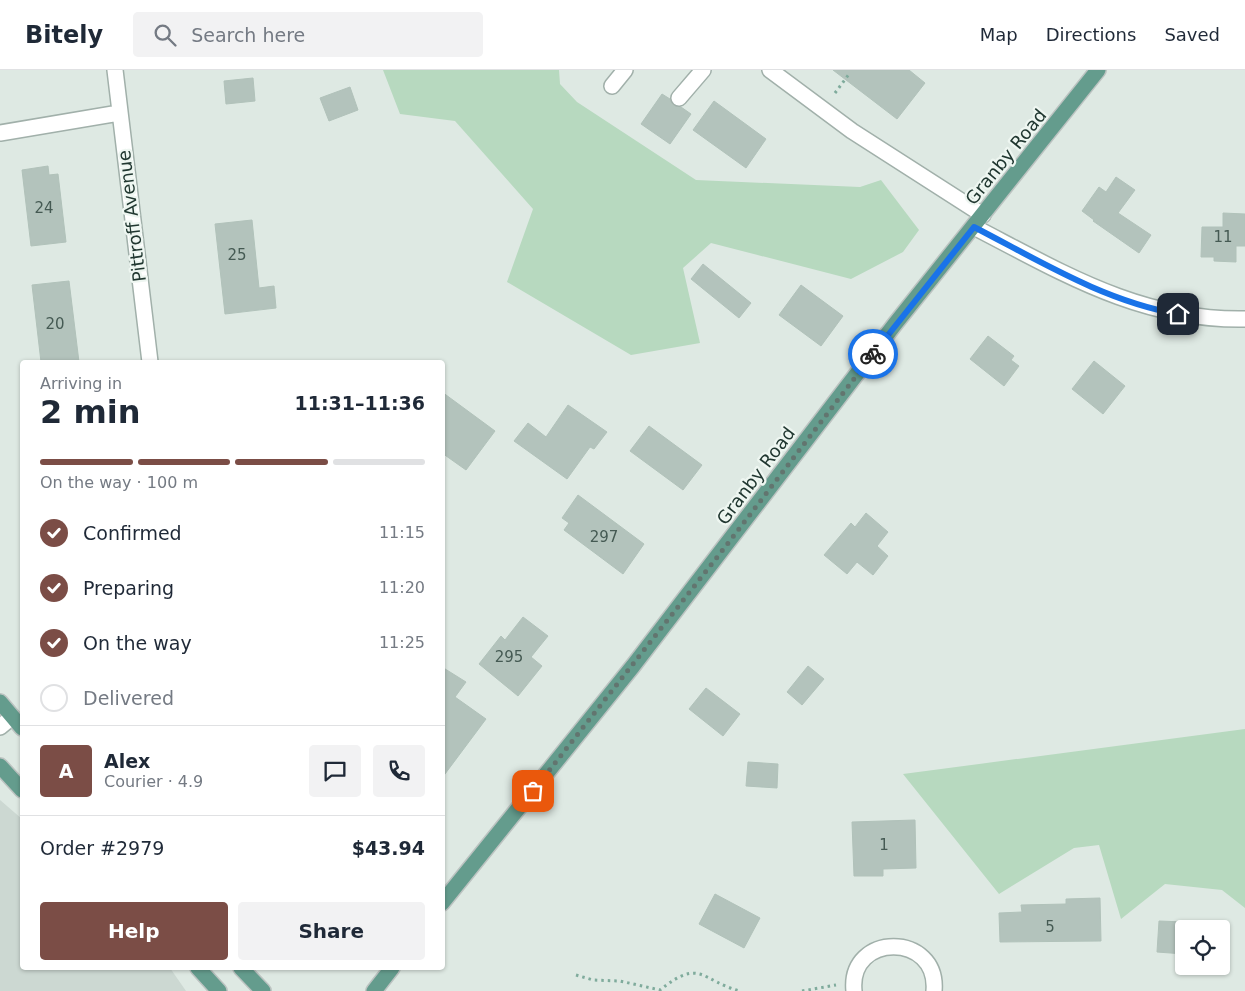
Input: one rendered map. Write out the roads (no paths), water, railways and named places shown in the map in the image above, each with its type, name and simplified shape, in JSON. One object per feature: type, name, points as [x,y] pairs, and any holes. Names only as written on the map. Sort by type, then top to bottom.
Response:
[{"type":"main road","name":"Granby Road","points":[[445,899],[639,658],[895,324],[1098,70]]},
{"type":"main road","points":[[0,702],[17,722]]},
{"type":"main road","points":[[0,766],[20,788]]},
{"type":"main road","points":[[200,970],[219,991]]},
{"type":"main road","points":[[243,970],[263,991]]},
{"type":"main road","points":[[374,991],[390,970]]},
{"type":"street","name":"Pittroff Avenue","points":[[115,70],[150,360]]},
{"type":"street","points":[[612,86],[625,70]]},
{"type":"street","points":[[679,98],[703,70]]},
{"type":"street","points":[[770,70],[852,132],[978,221],[1054,270],[1120,298],[1159,311],[1196,318],[1245,319]]},
{"type":"street","points":[[0,133],[119,113]]},
{"type":"street","points":[[0,728],[17,722]]},
{"type":"street","points":[[854,989],[857,969],[869,954],[877,949],[897,946],[915,952],[923,958],[933,975],[934,991]]}]
